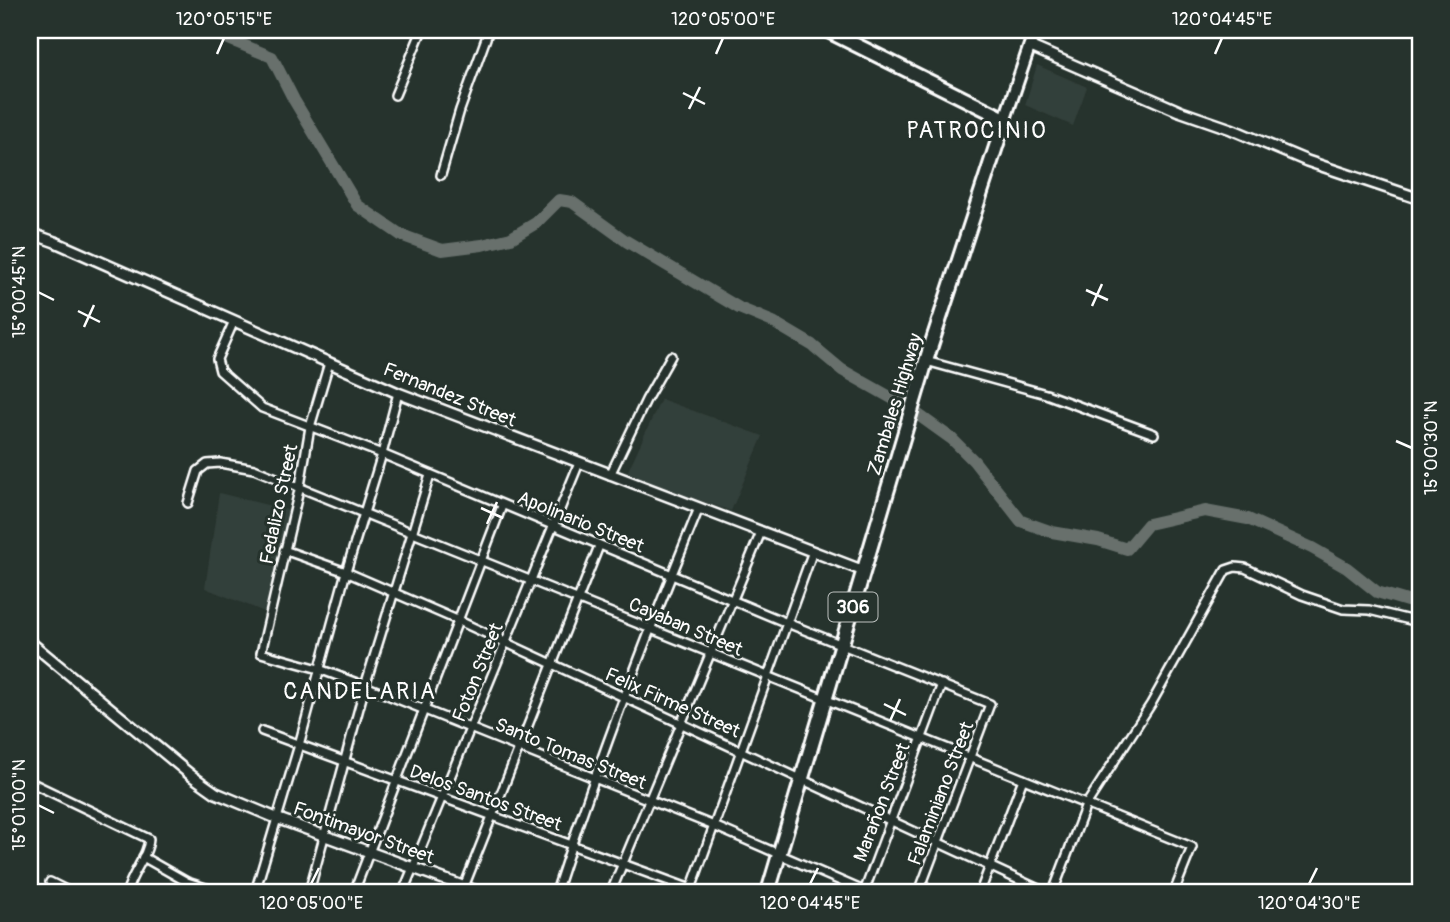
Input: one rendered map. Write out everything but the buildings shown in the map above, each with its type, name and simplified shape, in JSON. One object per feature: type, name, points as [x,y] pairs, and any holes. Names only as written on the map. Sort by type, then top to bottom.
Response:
[{"type":"main road","points":[[826,30],[1005,119],[1035,30]]},
{"type":"main road","name":"Zambales Highway","points":[[768,892],[926,361],[1005,119]]},
{"type":"street","points":[[396,95],[422,30]]},
{"type":"street","points":[[441,175],[460,110],[489,30]]},
{"type":"street","points":[[1029,46],[1179,111],[1231,129],[1307,161],[1420,199]]},
{"type":"street","name":"Fernandez Street","points":[[30,233],[398,393],[864,571]]},
{"type":"street","name":"Apolinario Street","points":[[234,321],[217,359],[220,371],[262,408],[382,454],[598,546],[990,704]]},
{"type":"street","points":[[610,475],[646,400],[671,356]]},
{"type":"street","points":[[926,361],[1046,394],[1154,434]]},
{"type":"street","name":"Fedalizo Street","points":[[261,653],[300,486],[310,427],[329,363]]},
{"type":"street","points":[[255,892],[398,393]]},
{"type":"street","name":"Foton Street","points":[[403,892],[579,463]]},
{"type":"street","name":"Cayaban Street","points":[[188,503],[198,471],[207,464],[246,467],[300,486],[363,514],[481,559],[1192,847],[1174,892]]},
{"type":"street","points":[[309,892],[365,686],[430,475]]},
{"type":"street","points":[[354,892],[502,506]]},
{"type":"street","points":[[556,892],[593,780],[699,508]]},
{"type":"street","points":[[611,892],[761,532]]},
{"type":"street","points":[[463,890],[598,546]]},
{"type":"street","name":"Felix Firme Street","points":[[284,551],[346,572],[457,620],[1045,892]]},
{"type":"street","points":[[693,891],[713,826],[813,551]]},
{"type":"street","points":[[1053,892],[1086,805],[1151,704],[1226,570],[1245,568],[1302,596],[1343,609],[1369,610],[1420,620]]},
{"type":"street","name":"Fontimayor Street","points":[[30,642],[216,793],[413,868],[463,890],[479,892]]},
{"type":"street","name":"Santo Tomas Street","points":[[261,653],[319,669],[365,686],[593,780],[713,826],[865,892]]},
{"type":"street","name":"Marañon Street","points":[[865,892],[942,684]]},
{"type":"street","name":"Falaminiano Street","points":[[919,892],[990,704]]},
{"type":"street","name":"Delos Santos Street","points":[[262,731],[693,891]]},
{"type":"street","points":[[980,892],[1023,779]]},
{"type":"street","points":[[30,782],[149,839],[143,858],[129,880],[127,892]]},
{"type":"street","points":[[143,858],[187,882],[218,892]]},
{"type":"street","points":[[50,882],[70,892]]},
{"type":"shaded area","points":[[1037,65],[1087,87],[1073,126],[1025,105]]},
{"type":"shaded area","points":[[661,399],[763,436],[731,511],[626,475]]},
{"type":"shaded area","points":[[219,493],[291,511],[267,613],[205,588]]},
{"type":"waterway","points":[[207,30],[272,57],[294,100],[357,205],[401,235],[442,250],[482,245],[511,238],[536,223],[559,200],[572,202],[626,241],[739,308],[773,322],[812,345],[842,370],[906,406],[952,439],[974,461],[1021,521],[1052,532],[1098,540],[1127,549],[1148,524],[1205,511],[1248,519],[1312,548],[1347,568],[1377,592],[1407,601],[1420,601]]},
{"type":"district","name":"PATROCINIO","points":[[977,130]]},
{"type":"district","name":"CANDELARIA","points":[[360,691]]}]
